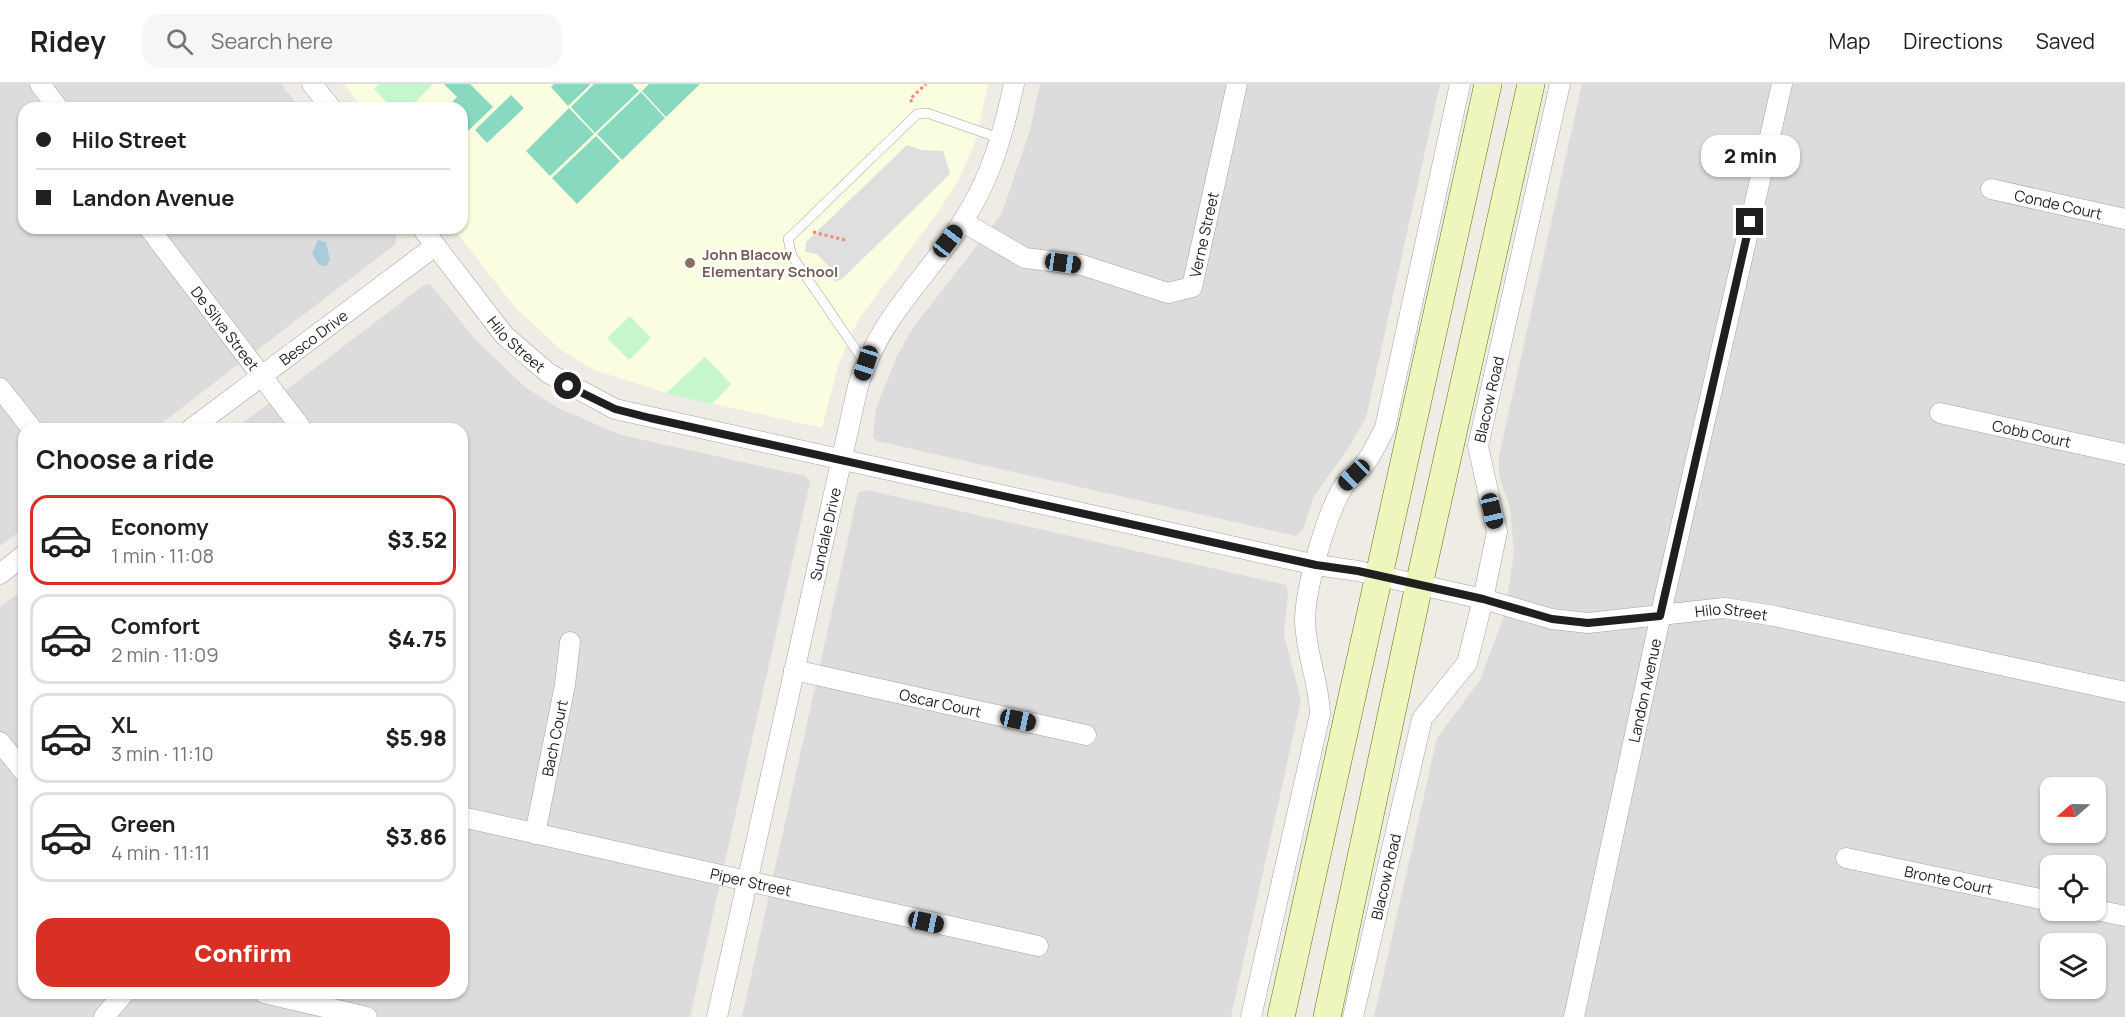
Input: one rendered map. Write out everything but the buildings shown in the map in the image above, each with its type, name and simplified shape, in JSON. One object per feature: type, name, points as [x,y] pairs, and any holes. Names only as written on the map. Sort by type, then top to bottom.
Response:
[{"type":"main road","points":[[1281,1017],[1488,84]]},
{"type":"main road","name":"Blacow Road","points":[[1327,1017],[1419,585],[1531,84]]},
{"type":"street","points":[[40,84],[54,102]]},
{"type":"street","points":[[312,84],[326,102]]},
{"type":"street","name":"Sundale Drive","points":[[717,1017],[841,459],[866,363],[890,316],[963,222],[987,179],[1002,139],[1014,84]]},
{"type":"street","name":"Verne Street","points":[[963,222],[1024,258],[1082,265],[1168,293],[1192,287],[1237,84]]},
{"type":"street","points":[[1251,1017],[1320,714],[1320,691],[1306,640],[1305,617],[1316,565],[1335,501],[1345,484],[1363,467],[1385,428],[1460,84]]},
{"type":"street","name":"Blacow Road","points":[[1353,1017],[1422,719],[1467,663],[1483,599],[1497,532],[1478,446],[1560,84]]},
{"type":"street","name":"Landon Avenue","points":[[1574,1017],[1660,616],[1782,84]]},
{"type":"street","name":"Conde Court","points":[[1991,189],[2125,219]]},
{"type":"street","name":"De Silva Street","points":[[154,234],[297,423]]},
{"type":"street","name":"Hilo Street","points":[[426,234],[504,335],[548,373],[568,386],[615,409],[1316,565],[1483,599],[1552,619],[1588,623],[1697,610],[1734,609],[2125,692]]},
{"type":"street","name":"Besco Drive","points":[[199,423],[435,246]]},
{"type":"street","points":[[0,388],[27,423]]},
{"type":"street","name":"Cobb Court","points":[[1940,413],[2125,454]]},
{"type":"street","points":[[0,574],[18,560]]},
{"type":"street","name":"Bach Court","points":[[535,834],[565,685],[570,642]]},
{"type":"street","name":"Oscar Court","points":[[794,670],[1086,735]]},
{"type":"street","points":[[0,742],[18,764]]},
{"type":"street","name":"Piper Street","points":[[468,818],[747,883],[1038,946]]},
{"type":"street","name":"Bronte Court","points":[[1846,858],[2040,899]]},
{"type":"street","points":[[2106,912],[2125,916]]},
{"type":"street","points":[[104,1017],[119,999]]},
{"type":"street","points":[[290,999],[367,1017]]},
{"type":"lane","points":[[866,363],[792,256],[788,239],[917,114],[927,113],[1002,139]]},
{"type":"path","points":[[917,114],[910,99],[926,84]]},
{"type":"path","points":[[803,222],[813,233],[845,240]]},
{"type":"shaded area","points":[[0,84],[281,84],[295,102],[18,102],[18,234],[396,234],[396,244],[162,423],[18,423],[18,532],[0,546]]},
{"type":"shaded area","name":"John Blacow Elementary School","points":[[344,84],[988,84],[976,140],[959,179],[937,214],[858,320],[838,366],[822,428],[666,393],[594,370],[561,350],[515,307],[458,234],[468,234],[468,102],[358,102]]},
{"type":"shaded area","points":[[1040,84],[1440,84],[1366,418],[1349,447],[1313,498],[1303,530],[1296,536],[877,441],[873,437],[876,409],[897,356],[913,328],[1002,213],[1030,130]]},
{"type":"shaded area","points":[[1582,84],[2125,84],[2125,1017],[1374,1017],[1437,738],[1480,680],[1505,613],[1514,553],[1510,508],[1499,476],[1499,456]]},
{"type":"shaded area","points":[[907,145],[921,150],[943,151],[950,174],[842,279],[834,282],[831,269],[817,254],[805,252],[806,242]]},
{"type":"shaded area","points":[[430,284],[475,339],[525,387],[558,408],[621,435],[805,476],[810,482],[690,1017],[0,1017],[0,607],[18,594],[18,999],[468,999],[468,423],[243,423],[424,285]]},
{"type":"shaded area","points":[[867,490],[1286,585],[1288,593],[1284,635],[1301,700],[1231,1017],[742,1017],[858,493]]},
{"type":"green space","points":[[379,84],[433,84],[415,102],[386,102],[374,89]]},
{"type":"green space","points":[[444,84],[470,84],[493,107],[469,130],[468,102],[452,102],[457,97]]},
{"type":"green space","points":[[554,84],[590,85],[568,106],[551,87]]},
{"type":"green space","points":[[594,84],[632,84],[639,91],[595,133],[571,107]]},
{"type":"green space","points":[[649,84],[700,84],[666,117],[642,91]]},
{"type":"green space","points":[[641,92],[665,118],[622,160],[597,134]]},
{"type":"green space","points":[[511,95],[524,108],[487,143],[475,130]]},
{"type":"green space","points":[[569,108],[594,134],[550,176],[526,151]]},
{"type":"green space","points":[[596,136],[620,161],[577,204],[552,178]]},
{"type":"green space","points":[[630,316],[651,338],[629,360],[607,338]]},
{"type":"green space","points":[[705,357],[731,384],[712,404],[666,393]]},
{"type":"water","points":[[318,240],[326,242],[330,260],[326,266],[319,265],[312,253]]},
{"type":"place","name":"John Blacow Elementary School","points":[[690,263]]},
{"type":"route","points":[[568,386],[615,409],[650,418],[1316,565],[1358,571],[1483,599],[1552,619],[1588,623],[1660,616],[1750,222]]}]
